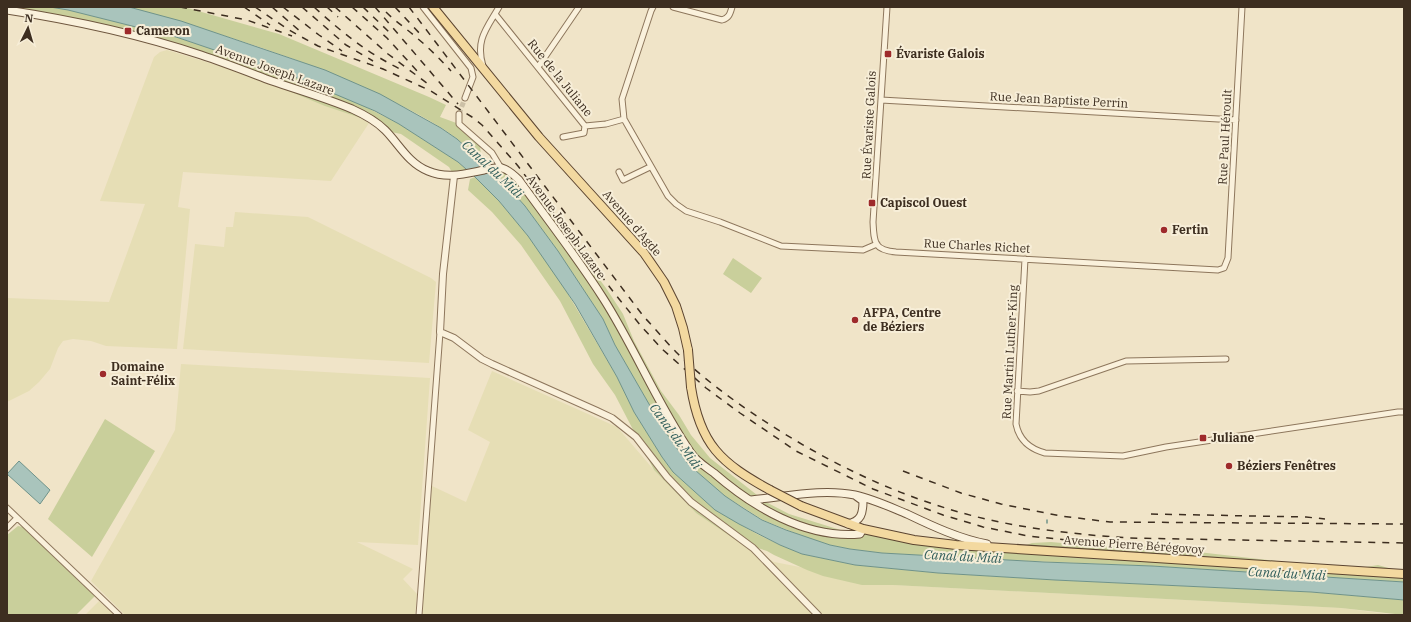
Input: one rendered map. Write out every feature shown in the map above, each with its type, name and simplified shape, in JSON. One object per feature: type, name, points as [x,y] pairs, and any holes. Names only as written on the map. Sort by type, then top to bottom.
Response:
[{"type":"main road","name":"Avenue d'Agde","points":[[433,7],[539,137],[644,253],[664,282],[676,306],[683,328],[688,350],[691,387],[698,419],[710,444],[724,460],[746,477],[800,506],[863,529]]},
{"type":"main road","name":"Avenue Joseph Lazare","points":[[7,10],[68,20],[157,42],[200,55],[352,109],[377,122],[403,153],[415,164],[436,174],[458,175],[498,168],[511,172],[519,180],[603,298],[692,455],[727,485],[766,511],[808,528],[829,534],[860,534],[863,529]]},
{"type":"main road","points":[[751,500],[813,494],[837,493],[854,495],[877,501],[918,520],[974,542],[1015,550]]},
{"type":"main road","points":[[848,524],[860,518],[863,510],[863,501],[854,495]]},
{"type":"main road","name":"Avenue Pierre Bérégovoy","points":[[863,529],[914,540],[1015,550],[1404,574]]},
{"type":"street","points":[[423,7],[471,68],[473,78],[465,98]]},
{"type":"street","points":[[484,71],[481,60],[480,46],[483,33],[499,7]]},
{"type":"street","points":[[538,67],[579,7]]},
{"type":"street","points":[[653,7],[622,99],[624,119],[650,167],[668,196],[686,211],[737,228],[781,246],[863,250],[877,244]]},
{"type":"street","points":[[673,7],[722,20],[727,18],[731,13],[732,7]]},
{"type":"street","name":"Rue Évariste Galois","points":[[877,244],[873,222],[887,7]]},
{"type":"street","name":"Rue Paul Héroult","points":[[1224,268],[1228,258],[1242,7]]},
{"type":"street","name":"Rue de la Juliane","points":[[495,14],[585,126],[606,124],[624,119]]},
{"type":"street","name":"Rue Jean Baptiste Perrin","points":[[881,100],[1236,120]]},
{"type":"street","points":[[459,114],[459,124],[492,153],[498,168]]},
{"type":"street","points":[[563,137],[584,132],[585,126]]},
{"type":"street","points":[[619,172],[623,180],[650,167]]},
{"type":"street","points":[[419,615],[443,274],[458,175]]},
{"type":"street","name":"Rue Charles Richet","points":[[877,244],[885,251],[1218,270],[1224,268]]},
{"type":"street","name":"Rue Martin Luther-King","points":[[1025,259],[1016,424],[1017,430],[1024,442],[1036,450],[1045,453],[1123,456],[1166,447],[1404,412]]},
{"type":"street","points":[[440,332],[454,338],[482,359],[612,418],[627,429],[636,437],[667,477],[691,502],[753,548],[818,615]]},
{"type":"street","points":[[1017,391],[1039,391],[1126,361],[1226,359]]},
{"type":"street","points":[[7,508],[119,615]]},
{"type":"street","points":[[7,528],[17,518]]},
{"type":"shaded area","points":[[167,50],[259,78],[355,115],[369,123],[331,181],[183,172],[178,207],[190,209],[177,349],[106,346],[91,341],[73,339],[63,341],[58,348],[50,369],[39,382],[29,391],[7,402],[7,298],[109,302],[145,204],[100,201],[154,57],[160,52]]},
{"type":"shaded area","points":[[235,212],[308,217],[431,278],[436,282],[429,363],[183,349],[195,244],[224,247],[226,227],[233,227]]},
{"type":"shaded area","points":[[181,364],[430,378],[418,545],[357,542],[413,569],[403,579],[417,594],[415,615],[125,615],[91,581],[175,430]]},
{"type":"shaded area","points":[[492,371],[617,427],[654,470],[696,513],[774,562],[893,585],[1341,608],[1395,615],[421,615],[432,486],[466,502],[490,442],[468,430]]},
{"type":"shaded area","points":[[99,601],[114,615],[85,615]]},
{"type":"green space","points":[[7,7],[50,7],[68,10],[176,37],[297,78],[352,100],[399,124],[458,162],[467,170],[454,176],[449,167],[401,134],[386,131],[370,121],[325,106],[237,70],[162,47],[130,34]]},
{"type":"green space","points":[[129,7],[184,7],[279,34],[429,97],[446,105],[440,117],[459,124],[480,143],[481,160],[456,138],[437,125],[389,99],[342,77],[258,47]]},
{"type":"green space","points":[[501,172],[509,172],[518,175],[534,193],[606,288],[623,314],[634,341],[661,391],[679,415],[691,435],[710,458],[766,502],[789,514],[847,532],[1015,549],[1032,543],[1051,542],[1094,546],[1145,546],[1167,551],[1198,552],[1312,565],[1337,565],[1360,568],[1378,565],[1402,572],[1404,571],[1404,582],[1152,566],[978,559],[882,553],[830,545],[807,538],[763,520],[725,496],[688,464],[664,430],[615,345],[603,319],[558,251],[525,206],[499,177]]},
{"type":"green space","points":[[475,177],[499,201],[528,236],[562,284],[617,377],[634,412],[673,472],[715,510],[757,534],[780,545],[802,554],[855,565],[938,573],[1311,592],[1404,600],[1404,615],[1341,608],[893,585],[862,585],[823,576],[767,551],[739,542],[696,513],[654,470],[615,395],[593,364],[560,301],[521,245],[492,212],[468,190],[470,179]]},
{"type":"green space","points":[[733,258],[762,278],[751,293],[723,274]]},
{"type":"green space","points":[[105,419],[155,451],[92,557],[48,519]]},
{"type":"green space","points":[[18,526],[23,527],[95,596],[76,615],[7,615],[7,535]]},
{"type":"water","points":[[50,7],[129,7],[181,21],[325,70],[380,94],[441,128],[457,139],[499,177],[525,206],[558,251],[603,319],[615,345],[664,430],[688,464],[725,496],[762,520],[830,545],[882,553],[1152,566],[1404,582],[1404,600],[1311,592],[938,573],[855,565],[802,554],[780,545],[715,510],[673,472],[634,412],[617,377],[575,304],[528,236],[499,201],[458,162],[399,124],[375,111],[297,78],[176,37],[68,10]]},
{"type":"water","points":[[19,461],[50,490],[40,504],[7,474]]},
{"type":"tunnel","points":[[459,114],[465,98]]},
{"type":"railway","points":[[180,7],[247,20],[292,36]]},
{"type":"railway","points":[[244,7],[270,25]]},
{"type":"railway","points":[[255,7],[289,30],[318,46],[383,69],[431,91],[482,125],[518,166],[615,294],[662,349],[706,388],[796,451],[873,489],[943,515],[983,527],[1028,536],[1087,542]]},
{"type":"railway","points":[[272,7],[301,32]]},
{"type":"railway","points":[[283,7],[342,51]]},
{"type":"railway","points":[[302,7],[346,45],[373,61]]},
{"type":"railway","points":[[314,7],[367,50],[404,71]]},
{"type":"railway","points":[[327,7],[338,17]]},
{"type":"railway","points":[[335,7],[388,54],[432,87]]},
{"type":"railway","points":[[352,7],[387,38],[419,73]]},
{"type":"railway","points":[[363,7],[389,32]]},
{"type":"railway","points":[[375,7],[458,104]]},
{"type":"railway","points":[[395,7],[422,36]]},
{"type":"railway","points":[[409,7],[644,317],[676,352],[733,400],[769,424],[821,455],[875,482],[932,504],[961,513],[1007,524],[1077,534],[1130,538],[1404,543]]},
{"type":"railway","points":[[386,12],[426,46],[451,71]]},
{"type":"railway","points":[[903,471],[961,493],[1001,504],[1061,516],[1110,522],[1404,524]]},
{"type":"railway","points":[[1151,514],[1306,517],[1325,519]]},
{"type":"place","name":"Cameron","points":[[128,31]]},
{"type":"place","name":"Évariste Galois","points":[[888,54]]},
{"type":"place","name":"Capiscol Ouest","points":[[872,203]]},
{"type":"place","name":"Fertin","points":[[1164,230]]},
{"type":"place","name":"AFPA, Centre de Béziers","points":[[855,320]]},
{"type":"place","name":"Domaine Saint-Félix","points":[[103,374]]},
{"type":"place","name":"Juliane","points":[[1203,438]]},
{"type":"place","name":"Béziers Fenêtres","points":[[1229,466]]},
{"type":"water label","name":"Canal du Midi","points":[[493,169]]},
{"type":"water label","name":"Canal du Midi","points":[[676,436]]},
{"type":"water label","name":"Canal du Midi","points":[[963,556]]},
{"type":"water label","name":"Canal du Midi","points":[[1287,573]]}]
